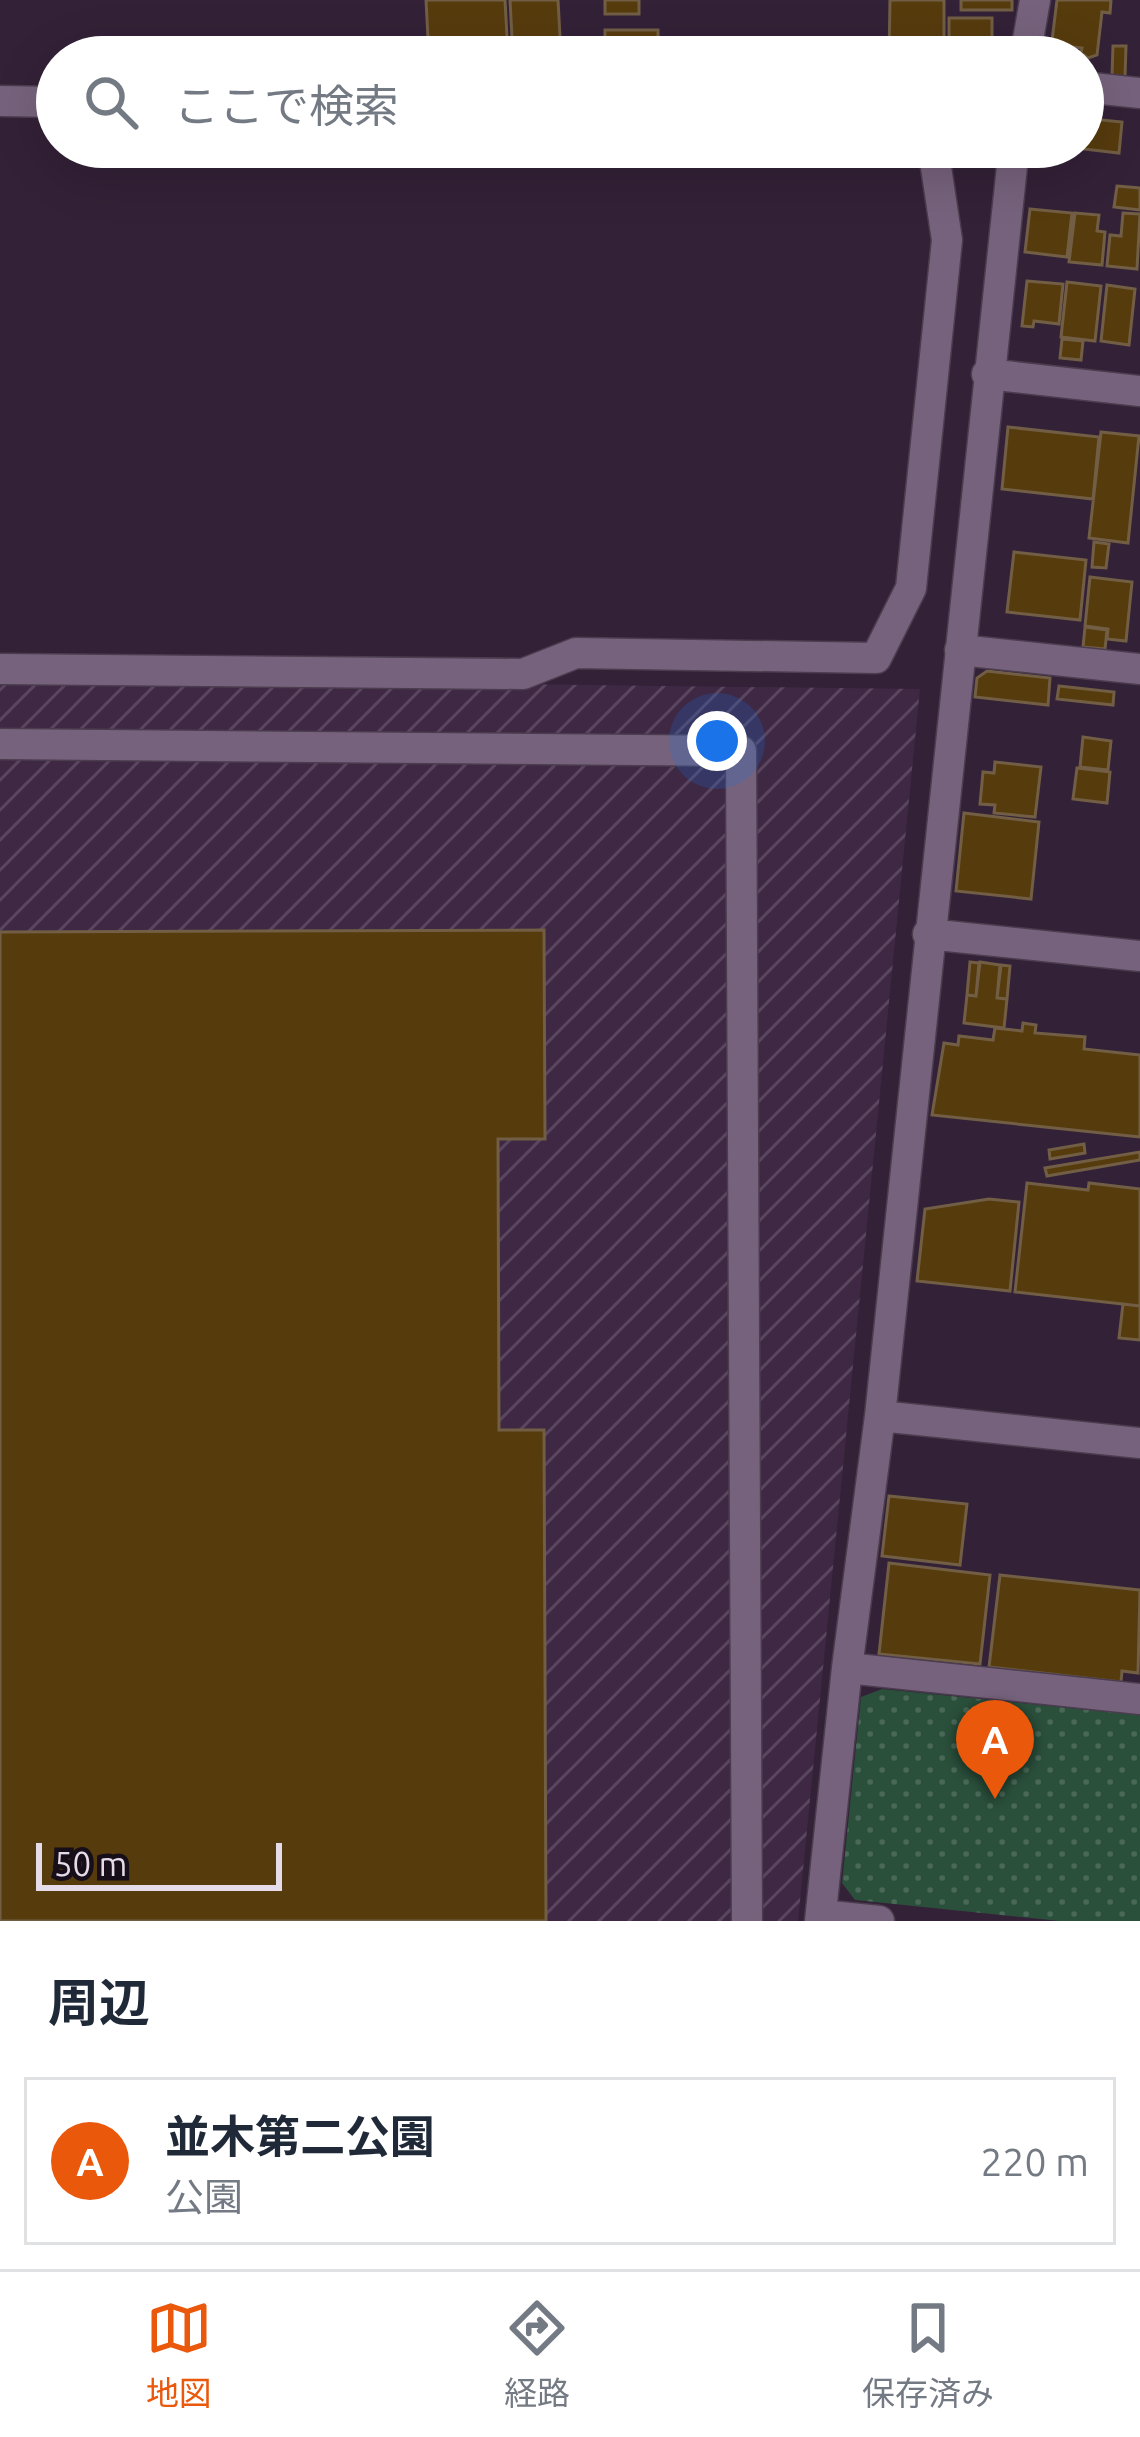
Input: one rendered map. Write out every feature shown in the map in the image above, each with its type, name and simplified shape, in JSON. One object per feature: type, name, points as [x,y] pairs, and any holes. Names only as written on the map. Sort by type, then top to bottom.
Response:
[{"type":"street","points":[[1029,36],[1035,0]]},
{"type":"street","points":[[1104,89],[1140,93]]},
{"type":"street","points":[[0,101],[36,101]]},
{"type":"street","points":[[0,669],[523,674],[576,652],[876,658],[911,588],[947,240],[936,168]]},
{"type":"street","points":[[879,1921],[821,1918],[880,1416],[1012,168]]},
{"type":"street","points":[[987,374],[1140,392]]},
{"type":"street","points":[[959,650],[1140,669]]},
{"type":"street","points":[[0,744],[741,752],[747,1921]]},
{"type":"street","points":[[928,934],[1140,956]]},
{"type":"street","points":[[880,1416],[1140,1443]]},
{"type":"street","points":[[847,1668],[1140,1700]]},
{"type":"shaded area","points":[[0,678],[920,689],[798,1921],[0,1921]]},
{"type":"green space","points":[[882,1689],[1140,1715],[1140,1921],[1060,1921],[855,1900],[842,1883],[861,1697]]},
{"type":"building","points":[[426,0],[505,0],[507,36],[428,36]]},
{"type":"building","points":[[510,0],[558,0],[560,36],[512,36]]},
{"type":"building","points":[[605,0],[639,0],[639,14],[605,14]]},
{"type":"building","points":[[890,0],[944,0],[944,36],[889,36]]},
{"type":"building","points":[[961,0],[1012,0],[1012,10],[961,10]]},
{"type":"building","points":[[1057,0],[1111,0],[1110,13],[1102,12],[1099,36],[1053,36]]},
{"type":"building","points":[[949,18],[992,18],[992,36],[949,36]]},
{"type":"building","points":[[605,30],[658,30],[658,36],[605,36]]},
{"type":"building","points":[[1113,46],[1126,46],[1125,77],[1112,76]]},
{"type":"building","points":[[1104,120],[1122,122],[1119,153],[1104,151]]},
{"type":"building","points":[[1117,186],[1140,188],[1140,210],[1114,207]]},
{"type":"building","points":[[1030,209],[1072,213],[1067,257],[1025,252]]},
{"type":"building","points":[[1075,213],[1099,215],[1097,231],[1105,232],[1102,265],[1069,262]]},
{"type":"building","points":[[1123,213],[1140,214],[1137,269],[1107,266],[1110,235],[1121,236]]},
{"type":"building","points":[[1027,281],[1063,284],[1059,324],[1034,321],[1033,327],[1022,326]]},
{"type":"building","points":[[1067,282],[1101,286],[1095,341],[1061,337]]},
{"type":"building","points":[[1107,285],[1135,289],[1129,345],[1101,341]]},
{"type":"building","points":[[1062,339],[1083,341],[1081,360],[1060,358]]},
{"type":"building","points":[[1008,427],[1099,437],[1093,499],[1002,489]]},
{"type":"building","points":[[1101,432],[1139,436],[1128,543],[1089,538]]},
{"type":"building","points":[[1094,542],[1109,544],[1106,568],[1092,567]]},
{"type":"building","points":[[1014,552],[1086,560],[1080,620],[1007,612]]},
{"type":"building","points":[[1090,577],[1132,582],[1126,641],[1107,639],[1108,629],[1085,626]]},
{"type":"building","points":[[1085,627],[1107,630],[1105,649],[1083,647]]},
{"type":"building","points":[[987,671],[1050,678],[1048,705],[975,697],[977,678]]},
{"type":"building","points":[[1059,686],[1114,692],[1113,705],[1057,699]]},
{"type":"building","points":[[1083,737],[1111,741],[1108,770],[1080,767]]},
{"type":"building","points":[[995,762],[1041,767],[1035,817],[994,813],[995,805],[980,804],[983,772],[994,773]]},
{"type":"building","points":[[1077,768],[1110,772],[1107,803],[1073,799]]},
{"type":"building","points":[[964,813],[1039,822],[1031,899],[956,891]]},
{"type":"building","points":[[544,930],[545,1139],[498,1139],[499,1430],[544,1430],[546,1921],[0,1921],[0,932]]},
{"type":"building","points":[[970,962],[979,963],[976,996],[967,995]]},
{"type":"building","points":[[980,962],[1000,965],[997,998],[1007,999],[1004,1028],[964,1023],[967,995],[976,996]]},
{"type":"building","points":[[1001,965],[1010,966],[1007,999],[997,998]]},
{"type":"building","points":[[1023,1023],[1036,1025],[1035,1033],[1085,1037],[1084,1049],[1140,1055],[1140,1137],[932,1115],[944,1043],[958,1045],[959,1036],[993,1040],[995,1028],[1022,1031]]},
{"type":"building","points":[[1084,1144],[1085,1153],[1050,1159],[1049,1150]]},
{"type":"building","points":[[1140,1152],[1140,1160],[1047,1176],[1045,1168]]},
{"type":"building","points":[[1027,1183],[1088,1190],[1089,1183],[1140,1189],[1140,1306],[1015,1292]]},
{"type":"building","points":[[989,1199],[1019,1202],[1010,1291],[917,1281],[925,1209]]},
{"type":"building","points":[[1123,1304],[1140,1306],[1140,1340],[1119,1338]]},
{"type":"building","points":[[889,1496],[967,1504],[960,1565],[882,1556]]},
{"type":"building","points":[[889,1563],[990,1575],[980,1664],[879,1654]]},
{"type":"building","points":[[1000,1575],[1140,1590],[1138,1673],[1122,1671],[1121,1682],[989,1667]]},
{"type":"place","name":"並木第二公園","points":[[995,1799]]}]
